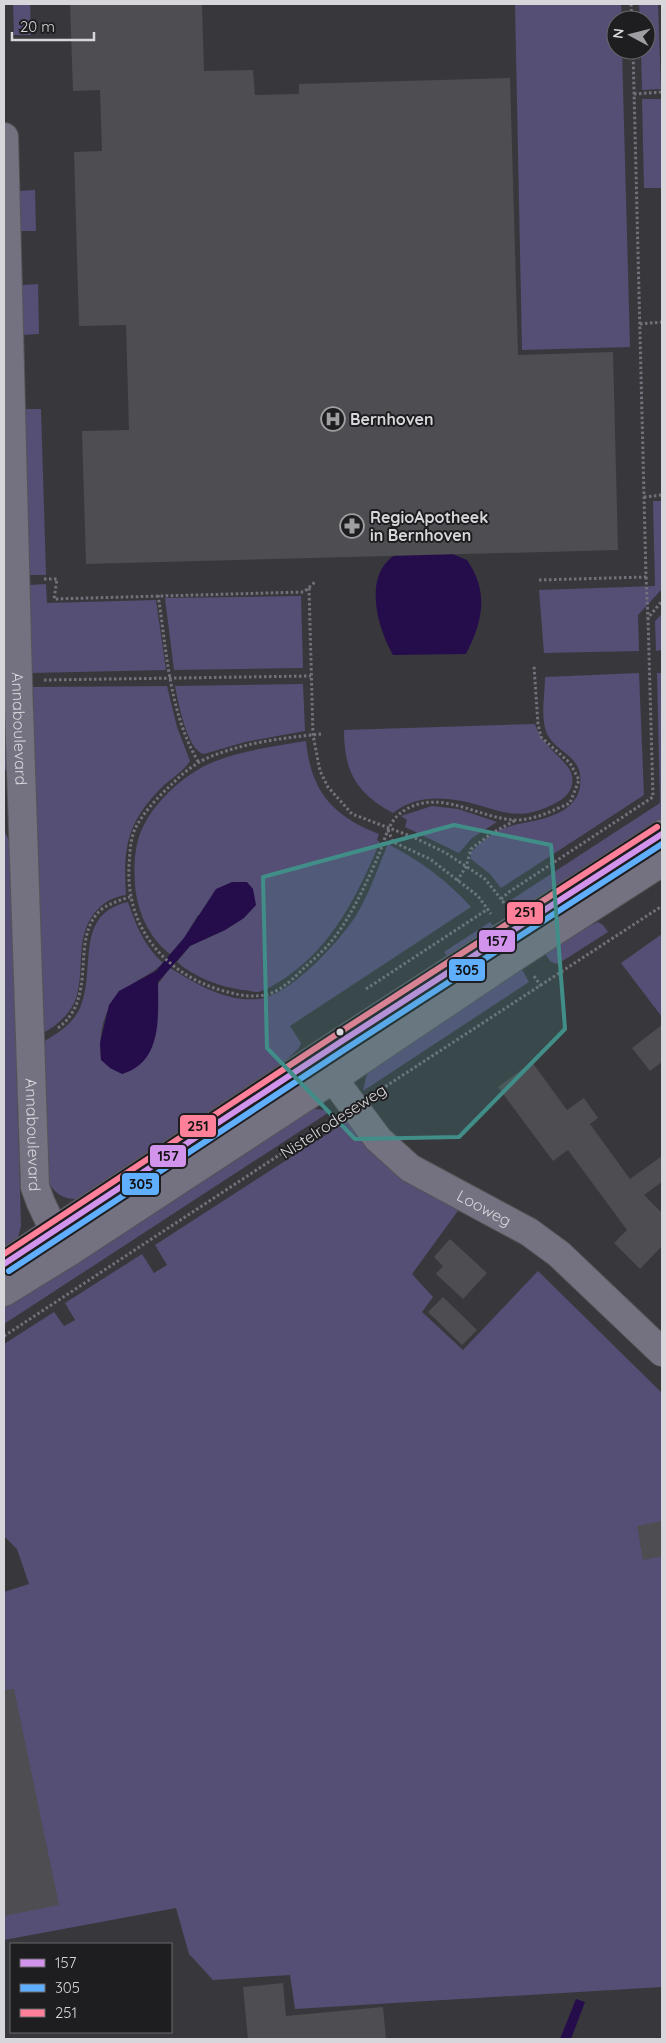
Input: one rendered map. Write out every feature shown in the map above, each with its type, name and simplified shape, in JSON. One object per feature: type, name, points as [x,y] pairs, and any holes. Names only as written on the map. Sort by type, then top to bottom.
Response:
[{"type":"street","name":"Annaboulevard","points":[[4,137],[18,680],[35,1187],[42,1209],[53,1230],[69,1252]]},
{"type":"street","points":[[4,1292],[69,1252],[333,1079],[515,938],[662,834]]},
{"type":"street","points":[[4,1264],[318,1057],[515,938],[662,862]]},
{"type":"street","name":"Looweg","points":[[318,1057],[352,1107],[378,1139],[410,1168],[529,1232],[559,1254],[662,1352]]},
{"type":"path","points":[[501,899],[653,797],[632,60]]},
{"type":"path","points":[[634,94],[662,92]]},
{"type":"path","points":[[640,324],[662,322]]},
{"type":"path","points":[[644,497],[662,495]]},
{"type":"path","points":[[539,580],[646,577]]},
{"type":"path","points":[[16,580],[57,579],[54,599],[304,592],[316,581]]},
{"type":"path","points":[[309,588],[313,735],[320,771],[328,787],[352,814],[413,837],[446,853],[485,880],[501,899],[515,938],[541,986]]},
{"type":"path","points":[[158,595],[170,677],[181,725],[188,745],[199,762]]},
{"type":"path","points":[[648,618],[662,601]]},
{"type":"path","points":[[457,881],[466,867],[471,848],[492,833],[517,820],[533,817],[570,803],[579,780],[570,763],[541,737],[538,724],[534,666]]},
{"type":"path","points":[[18,680],[311,676]]},
{"type":"path","points":[[321,734],[236,748],[199,762],[179,777],[159,796],[135,828],[131,848],[130,897],[136,916],[151,945],[188,975],[207,985],[238,996],[270,993],[293,979],[329,945],[344,924],[378,857],[388,829],[404,810],[412,806],[432,802],[449,804],[492,816],[517,820]]},
{"type":"path","points":[[388,829],[393,842],[430,859],[478,896],[515,938]]},
{"type":"path","points":[[30,1047],[64,1024],[77,1006],[81,988],[86,940],[96,916],[113,902],[130,897]]},
{"type":"path","name":"Nistelrodeseweg","points":[[4,1336],[352,1107],[397,1080],[541,986],[552,976],[662,906]]},
{"type":"path","points":[[363,991],[488,909]]},
{"type":"highlighted area","points":[[454,825],[551,845],[565,1029],[459,1137],[355,1139],[267,1048],[263,877]]},
{"type":"shaded area","points":[[13,4],[30,4],[31,35],[14,35]]},
{"type":"shaded area","points":[[515,4],[621,4],[621,10],[606,10],[606,60],[622,60],[630,347],[522,350]]},
{"type":"shaded area","points":[[639,4],[658,4],[661,89],[642,90],[641,60],[656,60],[656,10],[639,10]]},
{"type":"shaded area","points":[[642,99],[661,99],[662,188],[644,188]]},
{"type":"shaded area","points":[[35,190],[36,231],[20,231],[19,191]]},
{"type":"shaded area","points":[[38,284],[39,334],[23,335],[22,285]]},
{"type":"shaded area","points":[[25,409],[41,409],[46,575],[29,575]]},
{"type":"shaded area","points":[[653,501],[662,501],[662,589],[638,615],[639,651],[544,653],[539,590],[655,586]]},
{"type":"shaded area","points":[[450,553],[467,560],[479,584],[481,595],[480,618],[466,654],[393,655],[382,631],[376,603],[376,589],[379,576],[385,564],[395,555]]},
{"type":"shaded area","points":[[46,584],[47,603],[156,600],[166,670],[31,673],[30,585]]},
{"type":"shaded area","points":[[301,596],[303,668],[174,670],[165,598]]},
{"type":"shaded area","points":[[662,614],[662,650],[656,651],[655,621]]},
{"type":"shaded area","points":[[639,673],[644,795],[501,888],[490,874],[471,859],[470,853],[499,830],[554,815],[569,806],[578,795],[580,776],[578,768],[574,761],[552,741],[545,728],[543,713],[545,677]]},
{"type":"shaded area","points":[[657,673],[662,673],[662,825],[521,917],[511,900],[660,803]]},
{"type":"shaded area","points":[[303,684],[305,731],[245,742],[204,754],[198,751],[188,735],[175,686]]},
{"type":"shaded area","points":[[167,686],[177,727],[190,761],[161,788],[134,825],[125,863],[126,895],[105,903],[91,917],[83,938],[79,984],[75,1002],[63,1018],[41,1034],[33,687]]},
{"type":"shaded area","points":[[7,687],[8,763],[4,774],[4,688]]},
{"type":"shaded area","points":[[535,724],[543,740],[570,770],[572,784],[568,794],[562,799],[542,809],[528,813],[515,814],[503,812],[464,801],[441,798],[412,802],[393,813],[361,789],[346,757],[344,730]]},
{"type":"shaded area","points":[[306,741],[313,774],[319,788],[327,799],[348,819],[379,834],[377,840],[380,842],[363,881],[342,918],[317,951],[302,965],[285,978],[258,992],[216,984],[192,973],[177,962],[190,946],[225,930],[244,918],[198,915],[184,938],[170,954],[150,932],[138,904],[134,873],[138,840],[158,803],[192,773],[227,757],[249,751]]},
{"type":"shaded area","points":[[432,806],[458,809],[497,822],[472,838],[459,853],[405,827],[407,820],[401,816]]},
{"type":"shaded area","points":[[4,830],[10,843],[21,1226],[17,1241],[4,1254]]},
{"type":"shaded area","points":[[388,844],[432,872],[453,888],[471,907],[290,1026],[301,1043],[299,1048],[255,1090],[85,1198],[68,1198],[55,1191],[48,1182],[41,1043],[68,1024],[80,1008],[85,993],[93,931],[100,918],[111,908],[128,902],[146,942],[163,963],[126,989],[111,1005],[106,1014],[101,1035],[101,1060],[170,968],[212,991],[234,998],[246,999],[270,996],[299,978],[327,952],[357,914]]},
{"type":"shaded area","points":[[232,882],[247,882],[253,889],[256,905],[244,918],[225,930],[190,946],[158,982],[155,1036],[151,1049],[145,1059],[135,1068],[122,1074],[110,1068],[101,1060],[100,1043],[109,1005],[119,991],[156,971],[184,938],[216,889]]},
{"type":"shaded area","points":[[490,922],[498,932],[448,957],[444,952]]},
{"type":"shaded area","points":[[598,922],[608,932],[561,962],[556,964],[550,961],[543,950],[560,939]]},
{"type":"shaded area","points":[[662,934],[662,1017],[621,963]]},
{"type":"shaded area","points":[[520,966],[529,982],[363,1091],[366,1077],[372,1065]]},
{"type":"shaded area","points":[[309,1108],[331,1111],[4,1324],[4,1304]]},
{"type":"shaded area","points":[[347,1121],[371,1148],[399,1170],[460,1208],[412,1274],[433,1297],[422,1312],[463,1350],[538,1271],[662,1393],[662,1987],[295,2009],[290,1975],[213,1980],[189,1954],[176,1908],[4,1940],[4,1592],[29,1584],[17,1549],[4,1536],[4,1344],[54,1312],[64,1326],[75,1320],[65,1303],[142,1254],[154,1273],[167,1265],[155,1245]]},
{"type":"shaded area","points":[[576,1999],[585,2002],[571,2039],[560,2039]]},
{"type":"building","name":"Bernhoven","points":[[70,4],[202,4],[204,71],[253,70],[255,95],[299,94],[299,84],[510,78],[518,355],[613,352],[618,550],[86,564],[82,431],[129,430],[126,325],[79,326],[74,152],[102,151],[100,90],[73,91]]},
{"type":"building","points":[[662,1025],[662,1062],[650,1071],[632,1048]]},
{"type":"building","points":[[532,1062],[567,1110],[584,1098],[598,1118],[590,1124],[630,1179],[662,1156],[662,1182],[644,1195],[662,1213],[662,1246],[640,1269],[614,1243],[627,1230],[568,1150],[553,1161],[498,1087]]},
{"type":"building","points":[[450,1239],[487,1273],[463,1299],[436,1274],[443,1266],[434,1257]]},
{"type":"building","points":[[443,1297],[477,1330],[462,1345],[428,1312]]},
{"type":"building","points":[[662,1521],[662,1556],[643,1560],[637,1526]]},
{"type":"building","points":[[14,1689],[59,1905],[4,1916],[4,1690]]},
{"type":"building","points":[[283,1983],[286,2016],[383,2007],[386,2039],[248,2039],[243,1987]]},
{"type":"transit line","name":"251","points":[[4,1254],[337,1034],[657,827]]},
{"type":"transit line","name":"157","points":[[4,1264],[342,1041],[662,834]]},
{"type":"transit line","name":"305","points":[[9,1271],[347,1048],[662,844]]},
{"type":"place","name":"Bernhoven","points":[[333,419]]},
{"type":"place","name":"RegioApotheek in Bernhoven","points":[[352,526]]}]
